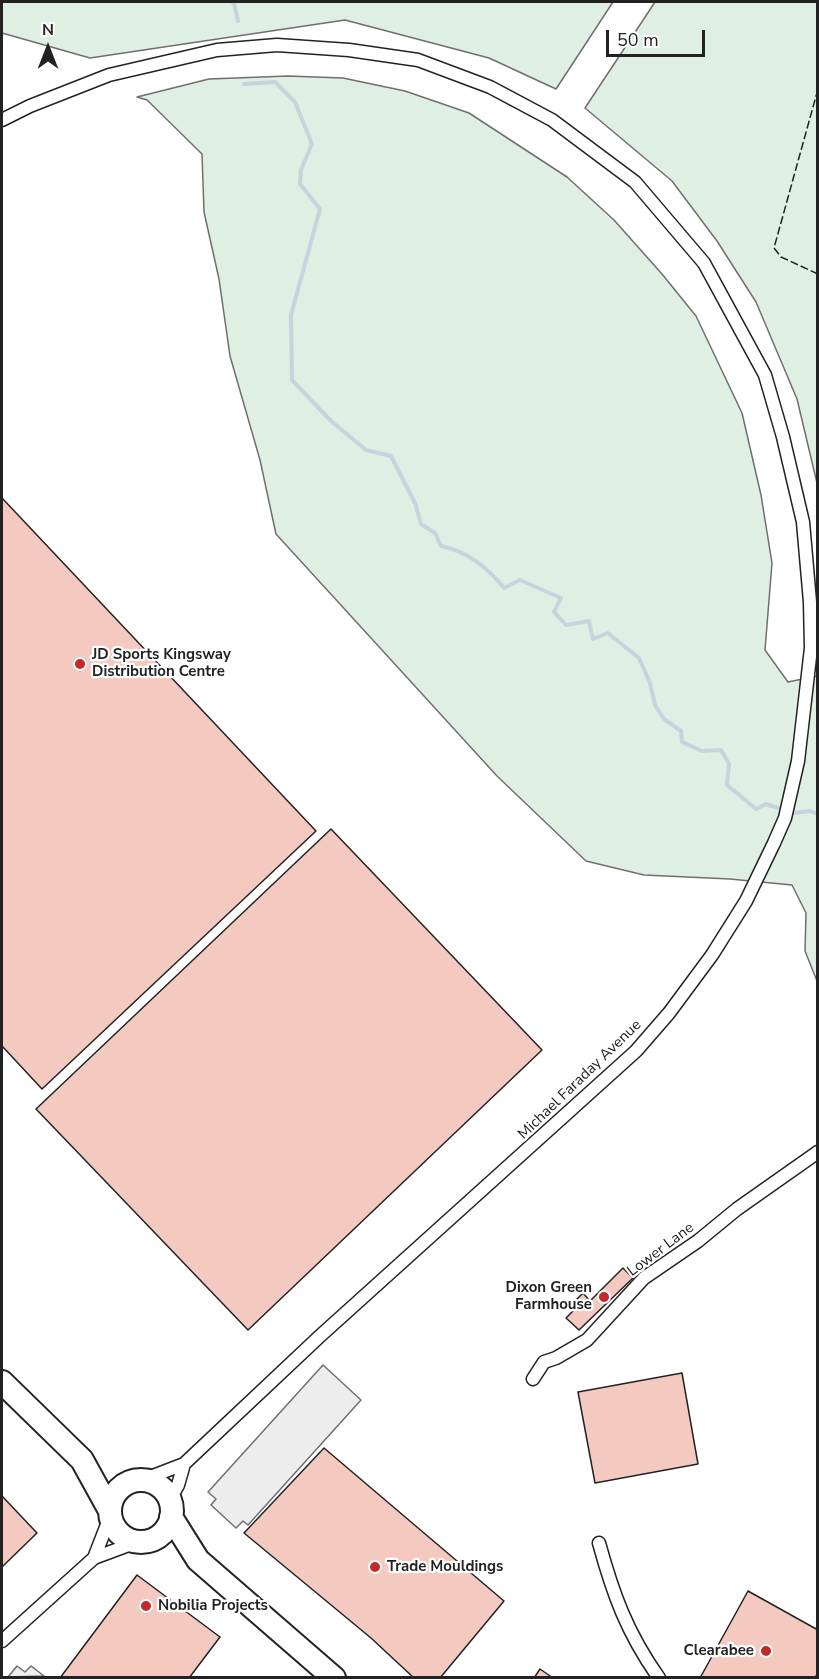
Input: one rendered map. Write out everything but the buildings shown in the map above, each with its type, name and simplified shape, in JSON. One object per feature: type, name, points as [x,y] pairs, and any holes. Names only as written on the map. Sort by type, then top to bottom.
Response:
[{"type":"highway","points":[[2,1382],[82,1460],[119,1534],[198,1560],[334,1677]]},
{"type":"highway","points":[[82,1460],[160,1486],[198,1560]]},
{"type":"highway","points":[[109,1513],[116,1491],[138,1480]]},
{"type":"highway","points":[[144,1541],[160,1535],[167,1527],[171,1508]]},
{"type":"street","name":"Michael Faraday Avenue","points":[[2,120],[30,106],[109,75],[217,50],[277,45],[349,50],[418,60],[490,87],[552,120],[635,182],[704,263],[765,375],[783,437],[803,522],[810,602],[811,648],[803,729],[789,802],[785,818],[746,901],[722,939],[669,1013],[636,1051],[320,1336],[184,1464]]},
{"type":"street","name":"Lower Lane","points":[[533,1379],[544,1362],[556,1358],[587,1340],[644,1278],[818,1152]]},
{"type":"street","points":[[138,1480],[184,1464]]},
{"type":"street","points":[[171,1508],[184,1464]]},
{"type":"street","points":[[94,1558],[109,1513]]},
{"type":"street","points":[[2,1641],[94,1558],[144,1541]]},
{"type":"street","points":[[599,1543],[611,1587],[629,1632],[659,1677]]},
{"type":"green space","points":[[2,2],[613,2],[556,89],[489,58],[345,20],[90,58],[2,33]]},
{"type":"green space","points":[[655,2],[817,2],[817,483],[797,399],[756,302],[717,241],[672,181],[585,108]]},
{"type":"green space","points":[[288,76],[343,78],[405,91],[469,113],[567,177],[614,220],[696,316],[742,413],[761,495],[772,563],[765,650],[788,682],[817,676],[817,981],[805,951],[806,913],[792,885],[730,879],[644,875],[586,861],[497,776],[276,534],[260,460],[230,356],[219,279],[204,212],[202,154],[147,100],[137,97],[209,79]]},
{"type":"shaded area","points":[[323,1365],[361,1400],[248,1525],[243,1521],[236,1528],[211,1505],[216,1499],[208,1492]]},
{"type":"shaded area","points":[[17,1666],[25,1672],[31,1666],[44,1676],[8,1677]]},
{"type":"waterway","points":[[232,2],[238,21]]},
{"type":"waterway","points":[[244,84],[275,82],[295,102],[312,144],[301,170],[300,184],[320,209],[291,315],[292,380],[331,421],[366,450],[391,456],[415,503],[421,524],[435,533],[441,546],[460,552],[476,561],[504,588],[520,580],[561,598],[554,612],[566,625],[589,621],[593,639],[608,633],[639,658],[650,683],[655,705],[664,719],[681,731],[682,742],[702,751],[721,750],[729,764],[727,785],[756,809],[766,804],[793,813],[810,811],[818,814]]},
{"type":"fence","points":[[818,89],[774,248],[781,257],[818,274]]},
{"type":"place","name":"JD Sports Kingsway Distribution Centre","points":[[80,664]]},
{"type":"place","name":"Dixon Green Farmhouse","points":[[604,1297]]},
{"type":"place","name":"Trade Mouldings","points":[[375,1567]]},
{"type":"place","name":"Nobilia Projects","points":[[146,1606]]},
{"type":"place","name":"Clearabee","points":[[766,1651]]}]
